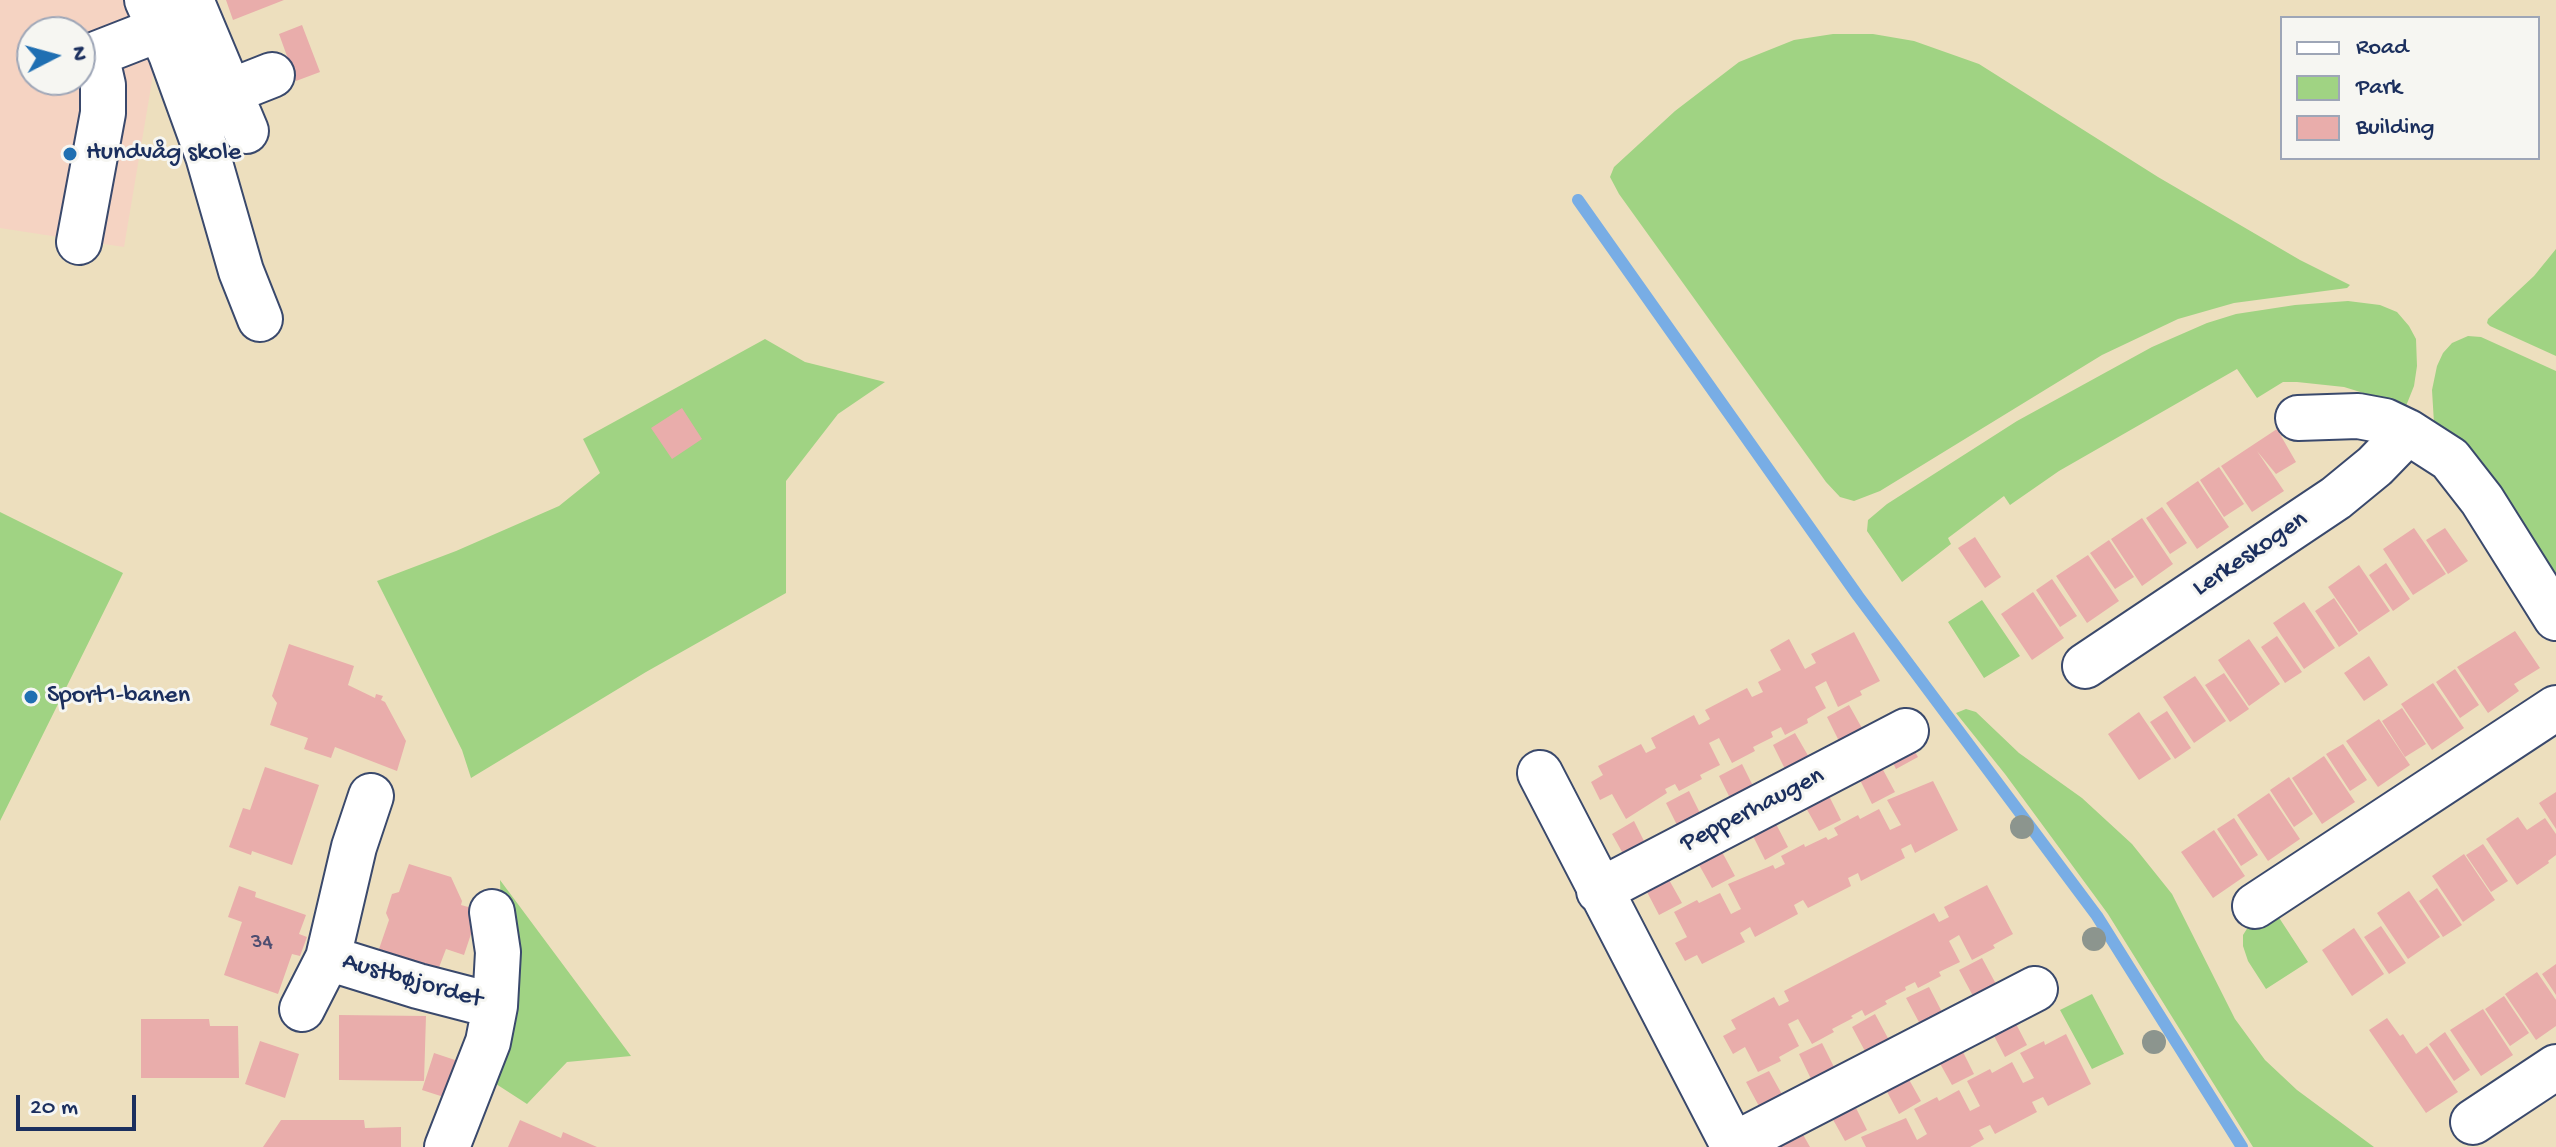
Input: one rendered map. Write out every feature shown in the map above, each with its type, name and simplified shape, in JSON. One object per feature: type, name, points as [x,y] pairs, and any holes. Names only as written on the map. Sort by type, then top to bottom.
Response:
[{"type":"street","points":[[175,24],[238,112],[272,75]]},
{"type":"street","points":[[79,242],[103,113],[103,85],[96,54],[175,24]]},
{"type":"street","points":[[175,24],[241,271],[260,319]]},
{"type":"street","points":[[2298,418],[2358,416],[2385,421],[2450,459],[2467,479],[2556,618]]},
{"type":"street","name":"Lerkeskogen","points":[[2085,666],[2336,498],[2375,466],[2408,432]]},
{"type":"street","points":[[2255,906],[2556,708]]},
{"type":"street","name":"Pepperhaugen","points":[[1599,891],[1906,731]]},
{"type":"street","points":[[1540,773],[1733,1146],[2035,989]]},
{"type":"street","name":"Austbøjordet","points":[[302,1009],[328,958],[354,847],[371,796]]},
{"type":"street","name":"Austbøjordet","points":[[447,1147],[488,1042],[495,1006],[498,952],[492,912]]},
{"type":"street","name":"Austbøjordet","points":[[328,958],[495,1006]]},
{"type":"street","points":[[2473,1122],[2556,1067]]},
{"type":"shaded area","name":"Hundvåg skole","points":[[0,0],[131,0],[147,30],[153,75],[124,247],[0,228]]},
{"type":"green space","points":[[1833,34],[1873,34],[1914,41],[1979,64],[2158,177],[2300,260],[2350,285],[2347,288],[2234,303],[2178,319],[2102,355],[1880,491],[1854,501],[1840,497],[1826,482],[1619,194],[1610,177],[1614,167],[1675,111],[1739,62],[1794,40]]},
{"type":"green space","points":[[2556,249],[2556,356],[2487,323]]},
{"type":"green space","points":[[2348,301],[2380,305],[2397,312],[2409,326],[2416,339],[2417,366],[2414,386],[2406,406],[2344,387],[2297,382],[2283,382],[2257,398],[2237,369],[2059,471],[2010,505],[2004,496],[1948,538],[1951,544],[1902,582],[1867,531],[1868,520],[1887,504],[2017,421],[2152,347],[2236,314]]},
{"type":"green space","points":[[2468,336],[2481,337],[2556,371],[2556,595],[2434,423],[2432,390],[2437,366],[2452,343]]},
{"type":"green space","points":[[765,339],[805,362],[885,382],[838,414],[786,481],[786,593],[646,672],[471,778],[462,750],[377,581],[559,506],[600,473],[583,439]]},
{"type":"green space","name":"Sport1-banen","points":[[0,512],[123,573],[0,821]]},
{"type":"green space","points":[[1982,600],[2020,656],[1984,678],[1948,622]]},
{"type":"green space","points":[[1966,709],[1976,712],[2019,753],[2082,798],[2132,844],[2172,894],[2235,1019],[2265,1060],[2297,1090],[2374,1147],[2253,1147],[2108,914],[1956,713]]},
{"type":"green space","points":[[500,880],[631,1056],[567,1062],[527,1104],[493,1082],[504,1015]]},
{"type":"green space","points":[[2274,910],[2308,962],[2266,989],[2248,961],[2243,935],[2250,924]]},
{"type":"green space","points":[[2092,994],[2124,1054],[2092,1069],[2060,1010]]},
{"type":"building","points":[[226,0],[284,0],[233,20]]},
{"type":"building","points":[[302,25],[320,72],[296,81],[279,34]]},
{"type":"building","points":[[682,408],[702,439],[672,459],[651,428]]},
{"type":"building","points":[[2277,429],[2296,462],[2276,474],[2257,451],[2284,491],[2252,512],[2221,466]]},
{"type":"building","points":[[2219,467],[2244,504],[2224,517],[2200,480]]},
{"type":"building","points":[[2198,481],[2229,527],[2197,549],[2166,503]]},
{"type":"building","points":[[2162,507],[2187,543],[2170,554],[2146,518]]},
{"type":"building","points":[[2142,518],[2173,564],[2142,586],[2111,539]]},
{"type":"building","points":[[2414,528],[2446,574],[2413,595],[2383,549]]},
{"type":"building","points":[[2445,528],[2468,561],[2448,574],[2426,540]]},
{"type":"building","points":[[1975,537],[2001,577],[1985,588],[1958,548]]},
{"type":"building","points":[[2109,540],[2134,577],[2115,589],[2090,553]]},
{"type":"building","points":[[2088,555],[2119,601],[2087,623],[2056,576]]},
{"type":"building","points":[[2386,563],[2410,599],[2393,611],[2369,575]]},
{"type":"building","points":[[2359,565],[2390,611],[2359,632],[2328,587]]},
{"type":"building","points":[[2052,579],[2077,616],[2060,627],[2036,590]]},
{"type":"building","points":[[2033,592],[2064,638],[2032,660],[2001,614]]},
{"type":"building","points":[[2334,598],[2358,634],[2339,647],[2315,611]]},
{"type":"building","points":[[2304,602],[2335,648],[2304,669],[2273,623]]},
{"type":"building","points":[[2515,631],[2540,668],[2514,684],[2519,691],[2488,713],[2457,667]]},
{"type":"building","points":[[1854,632],[1880,681],[1860,691],[1862,695],[1838,707],[1826,681],[1815,687],[1826,708],[1807,719],[1808,723],[1785,735],[1781,727],[1771,732],[1773,737],[1732,763],[1719,738],[1709,743],[1720,765],[1679,791],[1675,784],[1665,789],[1667,793],[1626,819],[1612,794],[1600,800],[1591,782],[1603,775],[1598,766],[1641,744],[1646,753],[1656,748],[1651,738],[1694,715],[1699,725],[1710,719],[1705,710],[1747,688],[1752,697],[1763,692],[1758,682],[1781,670],[1770,650],[1789,639],[1805,669],[1816,663],[1811,654]]},
{"type":"building","points":[[2277,636],[2302,672],[2285,683],[2261,647]]},
{"type":"building","points":[[2249,639],[2280,684],[2249,706],[2218,660]]},
{"type":"building","points":[[289,644],[354,666],[348,685],[375,698],[376,694],[383,696],[381,700],[406,741],[397,771],[335,747],[331,758],[304,749],[308,738],[270,725],[277,703],[272,696]]},
{"type":"building","points":[[2369,656],[2388,685],[2364,701],[2344,673]]},
{"type":"building","points":[[2455,669],[2479,705],[2460,718],[2436,682]]},
{"type":"building","points":[[2224,673],[2249,709],[2230,722],[2205,685]]},
{"type":"building","points":[[2195,676],[2226,721],[2194,743],[2163,697]]},
{"type":"building","points":[[2433,683],[2464,728],[2432,750],[2401,704]]},
{"type":"building","points":[[1849,705],[1863,730],[1840,743],[1827,717]]},
{"type":"building","points":[[2402,708],[2426,744],[2405,757],[2382,721]]},
{"type":"building","points":[[2167,711],[2191,748],[2175,759],[2150,722]]},
{"type":"building","points":[[2139,712],[2171,759],[2139,780],[2108,734]]},
{"type":"building","points":[[2379,719],[2410,765],[2378,787],[2346,741]]},
{"type":"building","points":[[1795,733],[1810,759],[1786,771],[1773,745]]},
{"type":"building","points":[[2343,744],[2367,780],[2350,791],[2326,754]]},
{"type":"building","points":[[1911,745],[1918,757],[1896,769],[1890,757]]},
{"type":"building","points":[[2324,756],[2355,802],[2322,824],[2292,778]]},
{"type":"building","points":[[1742,764],[1755,790],[1732,802],[1719,776]]},
{"type":"building","points":[[1881,766],[1895,792],[1872,804],[1859,778]]},
{"type":"building","points":[[265,767],[319,785],[292,865],[252,851],[251,855],[229,847],[243,808],[250,810]]},
{"type":"building","points":[[2289,777],[2313,814],[2294,827],[2270,790]]},
{"type":"building","points":[[1933,781],[1958,830],[1915,853],[1911,844],[1901,849],[1905,858],[1861,881],[1858,873],[1848,878],[1851,886],[1808,908],[1803,900],[1794,905],[1798,914],[1755,937],[1750,927],[1740,933],[1745,942],[1702,964],[1697,955],[1685,961],[1675,943],[1687,937],[1674,912],[1720,893],[1731,914],[1741,909],[1728,884],[1773,865],[1775,869],[1785,864],[1781,856],[1804,844],[1805,847],[1838,835],[1834,828],[1858,815],[1860,819],[1879,809],[1890,830],[1901,825],[1887,800]]},
{"type":"building","points":[[1689,791],[1702,817],[1679,829],[1666,803]]},
{"type":"building","points":[[2556,792],[2556,829],[2539,803]]},
{"type":"building","points":[[2269,793],[2300,839],[2268,861],[2237,815]]},
{"type":"building","points":[[1828,794],[1841,820],[1819,831],[1805,806]]},
{"type":"building","points":[[2518,817],[2527,830],[2545,818],[2556,834],[2556,855],[2517,885],[2486,839]]},
{"type":"building","points":[[2234,818],[2258,855],[2241,866],[2217,829]]},
{"type":"building","points":[[1634,821],[1647,847],[1626,859],[1612,834]]},
{"type":"building","points":[[1775,822],[1788,847],[1765,860],[1752,834]]},
{"type":"building","points":[[2214,830],[2245,876],[2213,898],[2181,852]]},
{"type":"building","points":[[2483,844],[2508,881],[2491,892],[2466,855]]},
{"type":"building","points":[[1721,850],[1735,876],[1712,888],[1698,863]]},
{"type":"building","points":[[2464,854],[2495,900],[2463,922],[2432,876]]},
{"type":"building","points":[[409,864],[451,877],[461,905],[479,910],[464,955],[446,949],[438,970],[379,949],[389,920],[386,913],[392,894],[399,892]]},
{"type":"building","points":[[1668,878],[1682,903],[1659,915],[1646,890]]},
{"type":"building","points":[[1987,885],[2013,934],[1993,945],[1995,948],[1972,960],[1959,935],[1949,941],[1960,962],[1939,972],[1941,976],[1918,988],[1915,982],[1905,987],[1906,990],[1885,1001],[1887,1004],[1865,1016],[1862,1010],[1851,1016],[1853,1018],[1832,1029],[1834,1032],[1812,1044],[1798,1019],[1788,1024],[1799,1046],[1779,1057],[1781,1061],[1758,1072],[1745,1047],[1733,1054],[1723,1036],[1736,1029],[1731,1020],[1774,997],[1779,1006],[1789,1001],[1784,991],[1934,913],[1939,922],[1949,917],[1944,907]]},
{"type":"building","points":[[239,886],[256,892],[255,897],[306,915],[299,934],[307,937],[300,956],[292,954],[278,994],[224,975],[242,922],[228,917]]},
{"type":"building","points":[[2437,888],[2462,925],[2443,937],[2419,901]]},
{"type":"building","points":[[2409,891],[2440,937],[2408,959],[2377,913]]},
{"type":"building","points":[[2381,926],[2406,963],[2389,974],[2364,937]]},
{"type":"building","points":[[2354,928],[2384,974],[2352,996],[2322,950]]},
{"type":"building","points":[[1982,958],[1996,984],[1973,996],[1959,970]]},
{"type":"building","points":[[2556,964],[2556,995],[2542,974]]},
{"type":"building","points":[[2537,972],[2556,1000],[2556,1026],[2536,1040],[2505,994]]},
{"type":"building","points":[[1929,987],[1942,1012],[1920,1024],[1906,998]]},
{"type":"building","points":[[2504,996],[2529,1033],[2510,1046],[2485,1009]]},
{"type":"building","points":[[2483,1009],[2513,1055],[2481,1076],[2450,1030]]},
{"type":"building","points":[[1875,1014],[1889,1040],[1866,1053],[1852,1027]]},
{"type":"building","points":[[339,1015],[426,1016],[424,1081],[339,1080]]},
{"type":"building","points":[[2387,1018],[2400,1036],[2403,1034],[2416,1054],[2427,1046],[2458,1092],[2426,1113],[2369,1030]]},
{"type":"building","points":[[141,1019],[209,1019],[210,1026],[238,1026],[239,1078],[141,1078]]},
{"type":"building","points":[[2014,1020],[2027,1045],[2005,1057],[1992,1032]]},
{"type":"building","points":[[2445,1032],[2470,1070],[2454,1081],[2429,1044]]},
{"type":"building","points":[[2066,1034],[2091,1084],[2048,1106],[2043,1097],[2032,1102],[2037,1112],[1995,1134],[1990,1125],[1979,1130],[1984,1139],[1970,1147],[1866,1147],[1861,1137],[1906,1118],[1917,1140],[1927,1134],[1914,1109],[1937,1097],[1939,1101],[1959,1090],[1970,1111],[1980,1106],[1967,1081],[1990,1069],[1992,1073],[2012,1062],[2023,1083],[2034,1078],[2020,1053]]},
{"type":"building","points":[[260,1041],[299,1054],[285,1098],[245,1084]]},
{"type":"building","points":[[1822,1043],[1835,1069],[1812,1081],[1799,1054]]},
{"type":"building","points":[[1961,1048],[1974,1074],[1952,1085],[1938,1060]]},
{"type":"building","points":[[434,1053],[464,1063],[453,1100],[422,1090]]},
{"type":"building","points":[[1769,1071],[1783,1096],[1760,1108],[1746,1082]]},
{"type":"building","points":[[1907,1076],[1921,1101],[1899,1114],[1885,1088]]},
{"type":"building","points":[[1854,1104],[1867,1130],[1845,1141],[1831,1116]]},
{"type":"building","points":[[281,1120],[364,1120],[365,1128],[401,1127],[401,1147],[263,1147]]},
{"type":"building","points":[[520,1120],[561,1138],[563,1132],[597,1147],[508,1147]]},
{"type":"building","points":[[1801,1131],[1810,1147],[1781,1147],[1779,1143]]},
{"type":"waterway","points":[[1578,200],[1858,596],[2097,916],[2242,1147]]},
{"type":"place","name":"Hundvåg skole","points":[[70,154]]},
{"type":"place","name":"Sport1-banen","points":[[31,697]]}]
